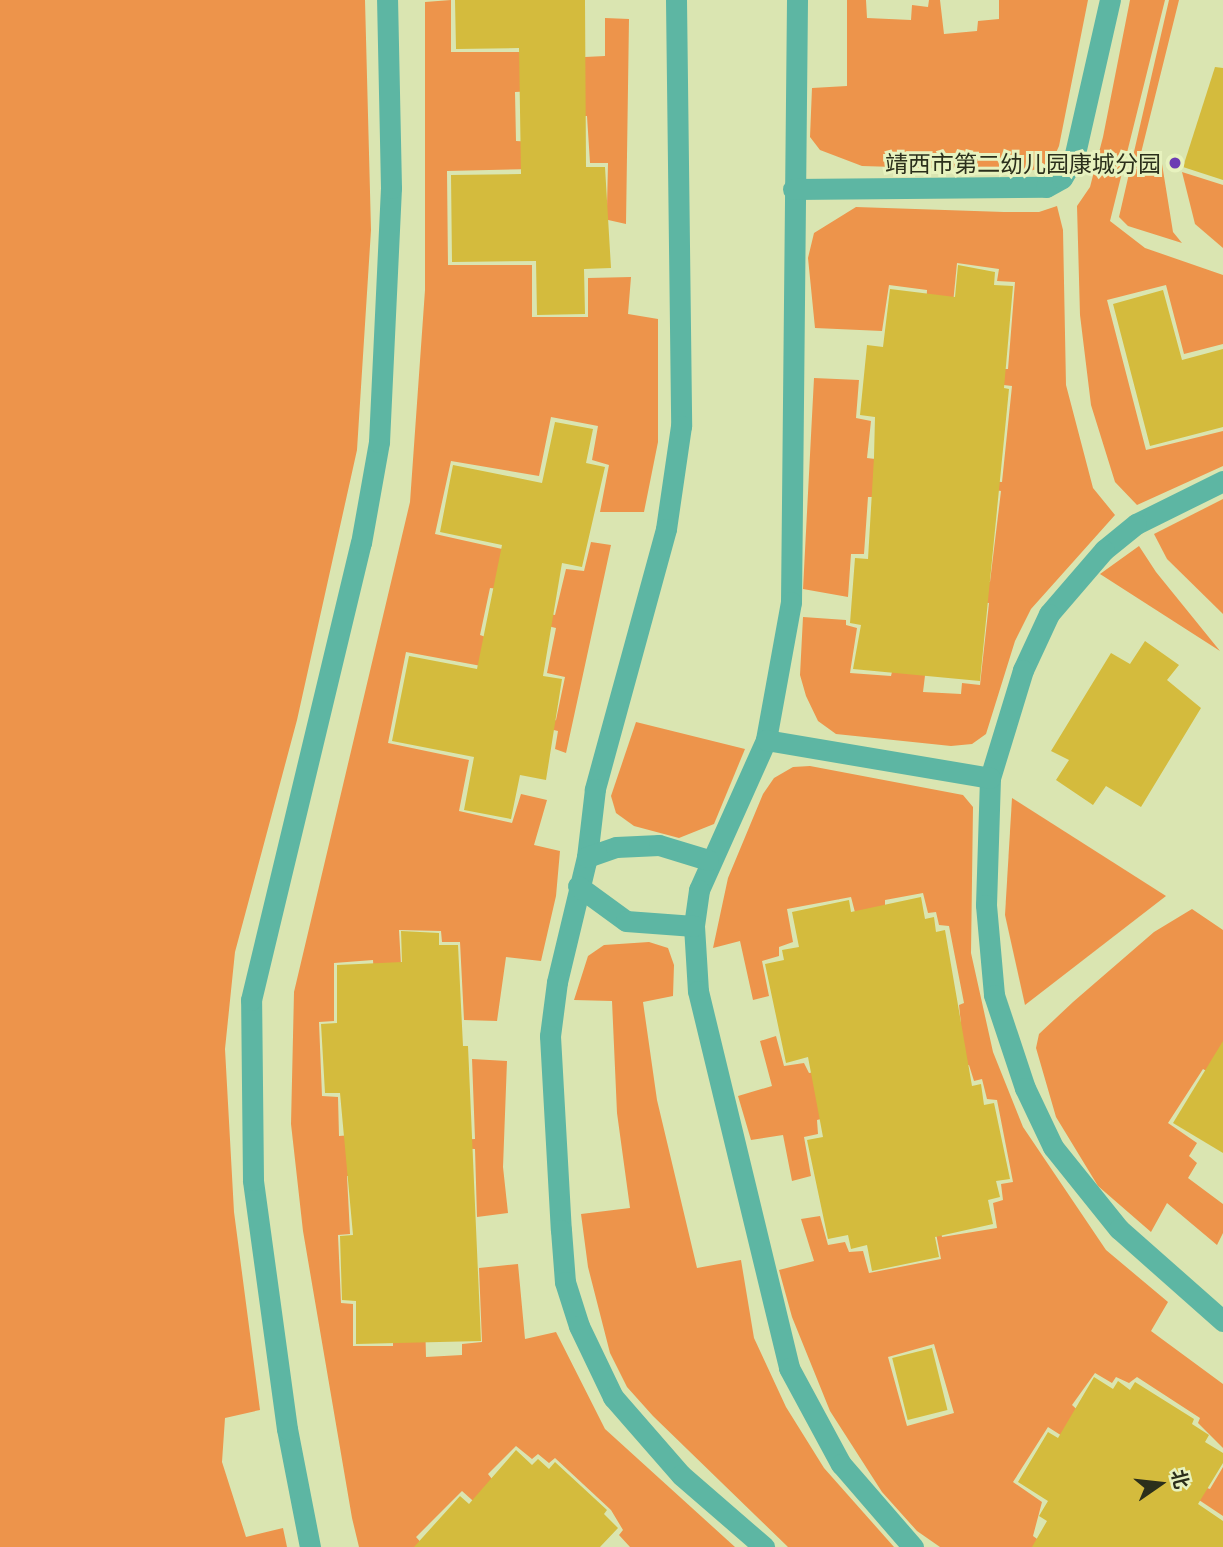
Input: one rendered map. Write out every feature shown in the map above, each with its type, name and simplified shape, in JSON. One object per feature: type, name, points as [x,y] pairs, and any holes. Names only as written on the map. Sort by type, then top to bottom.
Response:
[{"type":"street","points":[[310,1547],[287,1429],[253,1180],[251,1000],[361,544],[379,442],[391,201],[387,0]]},
{"type":"street","points":[[676,0],[681,426],[666,529],[595,789],[587,857],[578,886],[550,1036],[565,1282],[590,1354],[613,1397],[681,1475],[764,1547]]},
{"type":"street","points":[[797,0],[793,189],[791,602],[766,740],[708,860],[694,926],[707,1033],[789,1368],[841,1464],[913,1547]]},
{"type":"street","points":[[793,189],[1046,187],[1062,178],[1074,158],[1110,0]]},
{"type":"street","points":[[1223,481],[1136,524],[1104,550],[1049,614],[1023,670],[990,778],[986,953],[994,995],[1025,1088],[1053,1147],[1101,1208],[1157,1268],[1223,1321]]},
{"type":"street","points":[[766,740],[990,778]]},
{"type":"street","points":[[587,857],[617,847],[659,845],[708,860]]},
{"type":"street","points":[[578,886],[626,921],[694,926]]},
{"type":"shaded area","points":[[0,0],[365,0],[371,230],[357,450],[297,720],[235,952],[225,1049],[234,1212],[260,1410],[225,1418],[222,1462],[246,1537],[283,1528],[287,1547],[0,1547]]},
{"type":"shaded area","points":[[451,0],[451,52],[534,52],[535,91],[515,92],[516,141],[533,142],[534,169],[447,171],[448,265],[532,265],[532,317],[588,317],[588,278],[631,277],[628,314],[658,319],[658,442],[644,512],[600,512],[609,465],[592,460],[598,426],[551,417],[539,476],[451,461],[435,534],[516,552],[509,590],[490,588],[480,635],[497,641],[492,668],[406,652],[388,743],[469,760],[459,811],[512,823],[521,794],[547,800],[534,845],[560,851],[556,896],[541,961],[506,957],[497,1021],[464,1020],[460,942],[442,942],[441,931],[399,930],[403,1000],[374,978],[373,960],[334,963],[334,1021],[319,1022],[322,1096],[338,1097],[339,1136],[379,1133],[385,1175],[347,1176],[350,1234],[338,1235],[341,1303],[353,1304],[353,1346],[393,1346],[393,1329],[425,1319],[426,1357],[462,1355],[462,1344],[482,1342],[479,1268],[518,1264],[525,1339],[556,1332],[605,1429],[735,1547],[630,1547],[619,1535],[623,1530],[611,1510],[555,1458],[549,1463],[538,1454],[532,1459],[516,1446],[488,1474],[499,1488],[481,1508],[462,1491],[416,1537],[425,1547],[359,1547],[352,1518],[303,1231],[291,1124],[294,992],[410,502],[425,290],[425,2]]},
{"type":"shaded area","points":[[847,0],[866,0],[867,18],[911,20],[912,5],[928,7],[929,0],[940,0],[944,34],[977,31],[978,21],[999,19],[999,0],[1088,0],[1059,146],[1050,166],[1029,171],[862,166],[820,150],[810,137],[812,88],[847,86]]},
{"type":"shaded area","points":[[1130,0],[1165,0],[1110,221],[1145,248],[1223,275],[1223,344],[1184,354],[1166,285],[1107,300],[1146,450],[1223,431],[1223,466],[1137,505],[1115,482],[1091,405],[1080,315],[1077,206],[1090,187],[1103,137]]},
{"type":"shaded area","points":[[1169,0],[1179,0],[1140,157],[1162,164],[1173,232],[1182,243],[1128,226],[1119,217]]},
{"type":"shaded area","points":[[605,18],[629,19],[626,224],[595,217],[607,207],[608,163],[590,163],[587,116],[567,117],[585,57],[605,56]]},
{"type":"shaded area","points":[[1182,172],[1223,185],[1223,248],[1195,224]]},
{"type":"shaded area","points":[[1057,206],[1063,230],[1066,385],[1093,488],[1115,515],[1031,609],[1015,641],[986,734],[972,744],[951,746],[836,734],[818,721],[800,675],[803,617],[846,620],[846,625],[857,628],[850,673],[891,676],[895,659],[928,651],[923,692],[961,694],[962,683],[980,685],[989,603],[970,601],[972,581],[990,582],[1001,491],[981,488],[983,481],[1002,482],[1012,386],[987,383],[989,369],[1008,369],[1015,282],[997,281],[999,269],[957,263],[950,334],[926,308],[927,290],[889,285],[882,331],[815,328],[808,258],[814,233],[856,207],[1039,212]]},
{"type":"shaded area","points":[[814,378],[859,380],[856,418],[871,421],[867,458],[907,463],[906,497],[868,497],[864,554],[851,554],[848,597],[803,589]]},
{"type":"shaded area","points":[[1223,499],[1223,614],[1167,559],[1154,534]]},
{"type":"shaded area","points":[[591,542],[611,545],[566,753],[555,749],[558,731],[541,727],[556,720],[565,677],[547,673],[556,628],[535,623],[537,612],[555,615],[566,569],[584,571]]},
{"type":"shaded area","points":[[1139,546],[1156,572],[1220,651],[1100,574]]},
{"type":"shaded area","points":[[636,722],[745,749],[714,824],[679,838],[634,826],[616,813],[611,796]]},
{"type":"shaded area","points":[[810,766],[963,795],[973,807],[971,953],[993,1052],[1023,1127],[1106,1250],[1168,1302],[1151,1331],[1223,1384],[1223,1448],[1198,1423],[1200,1418],[1137,1377],[1129,1383],[1116,1377],[1112,1383],[1095,1373],[1072,1405],[1085,1417],[1070,1441],[1048,1427],[1013,1482],[1042,1502],[1033,1536],[1048,1547],[940,1547],[917,1531],[882,1492],[830,1411],[792,1317],[779,1270],[814,1261],[801,1219],[820,1216],[828,1245],[845,1242],[849,1252],[863,1251],[869,1273],[941,1259],[932,1213],[937,1212],[942,1237],[997,1228],[993,1203],[1003,1200],[1001,1184],[1013,1182],[997,1100],[987,1099],[982,1079],[974,1081],[969,1065],[919,1075],[961,1024],[959,1005],[964,1003],[949,926],[939,925],[936,912],[928,913],[923,893],[885,900],[885,918],[858,924],[851,897],[787,909],[793,942],[779,947],[779,956],[762,961],[769,996],[753,1000],[740,941],[713,948],[728,878],[763,794],[774,778],[793,767]],"holes":[[[934,1344],[954,1413],[907,1426],[888,1357]]]},
{"type":"shaded area","points":[[1012,798],[1166,896],[1025,1005],[1005,915]]},
{"type":"shaded area","points":[[1192,909],[1223,930],[1223,1081],[1203,1069],[1168,1123],[1197,1143],[1189,1156],[1197,1163],[1188,1178],[1223,1204],[1223,1233],[1217,1245],[1167,1203],[1151,1232],[1098,1186],[1056,1117],[1036,1048],[1039,1034],[1073,1002],[1154,932]]},
{"type":"shaded area","points":[[649,942],[668,948],[674,965],[673,996],[643,1002],[657,1100],[697,1268],[741,1260],[754,1338],[786,1407],[824,1468],[894,1547],[788,1547],[653,1416],[627,1387],[610,1353],[588,1267],[581,1214],[630,1208],[617,1113],[612,1001],[574,1000],[588,956],[604,945]]},
{"type":"shaded area","points":[[776,1036],[784,1066],[804,1063],[809,1073],[826,1070],[836,1115],[817,1120],[818,1134],[804,1137],[811,1176],[792,1181],[783,1135],[751,1140],[738,1096],[772,1086],[760,1041]]},
{"type":"shaded area","points":[[472,1059],[507,1061],[503,1167],[508,1213],[477,1217],[475,1149],[454,1148],[454,1140],[475,1139]]},
{"type":"shaded area","points":[[1223,1467],[1223,1516],[1196,1498],[1204,1487],[1210,1489]]},
{"type":"building","points":[[455,0],[585,0],[586,167],[605,167],[611,268],[584,269],[585,314],[537,315],[536,261],[452,262],[451,175],[521,174],[519,48],[456,49]]},
{"type":"building","points":[[1215,67],[1223,68],[1223,180],[1183,167]]},
{"type":"building","points":[[958,265],[995,272],[994,285],[1013,286],[1004,388],[1009,389],[980,681],[853,669],[861,625],[850,623],[855,558],[868,559],[874,457],[875,417],[860,415],[867,345],[883,347],[890,289],[955,297]]},
{"type":"building","points":[[1163,290],[1182,360],[1223,349],[1223,427],[1150,446],[1113,304]]},
{"type":"building","points":[[555,422],[593,429],[586,463],[605,467],[582,567],[562,563],[543,676],[562,679],[546,780],[520,775],[511,819],[464,810],[474,757],[392,741],[409,656],[477,669],[502,545],[440,532],[453,465],[542,483]]},
{"type":"building","points":[[1145,641],[1179,665],[1167,680],[1201,708],[1141,807],[1106,786],[1093,805],[1056,780],[1069,760],[1051,751],[1111,653],[1130,664]]},
{"type":"building","points":[[921,897],[925,919],[934,917],[936,932],[945,930],[972,1086],[981,1084],[984,1105],[994,1103],[1010,1179],[996,1181],[1000,1197],[988,1200],[993,1224],[935,1237],[939,1257],[872,1271],[867,1245],[851,1249],[848,1235],[828,1239],[807,1140],[823,1137],[808,1057],[786,1063],[765,964],[784,960],[782,950],[799,947],[792,912],[849,900],[851,912]]},
{"type":"building","points":[[401,931],[439,933],[439,945],[458,945],[463,1046],[468,1046],[481,1341],[356,1344],[356,1301],[342,1300],[340,1236],[353,1235],[340,1093],[325,1093],[321,1024],[337,1023],[337,965],[402,962]]},
{"type":"building","points":[[1223,1041],[1223,1153],[1173,1123]]},
{"type":"building","points":[[932,1348],[947,1410],[908,1420],[892,1358]]},
{"type":"building","points":[[1094,1377],[1113,1389],[1118,1381],[1130,1390],[1135,1382],[1194,1419],[1192,1424],[1209,1435],[1205,1442],[1223,1453],[1223,1463],[1198,1504],[1223,1521],[1223,1547],[1032,1547],[1047,1521],[1039,1516],[1048,1501],[1018,1482],[1048,1432],[1058,1438]]},
{"type":"building","points":[[516,1450],[532,1465],[538,1459],[549,1469],[555,1462],[607,1510],[604,1514],[618,1528],[600,1547],[414,1547],[460,1496],[469,1504]]},
{"type":"place","name":"靖西市第二幼儿园康城分园","points":[[1175,163]]}]
